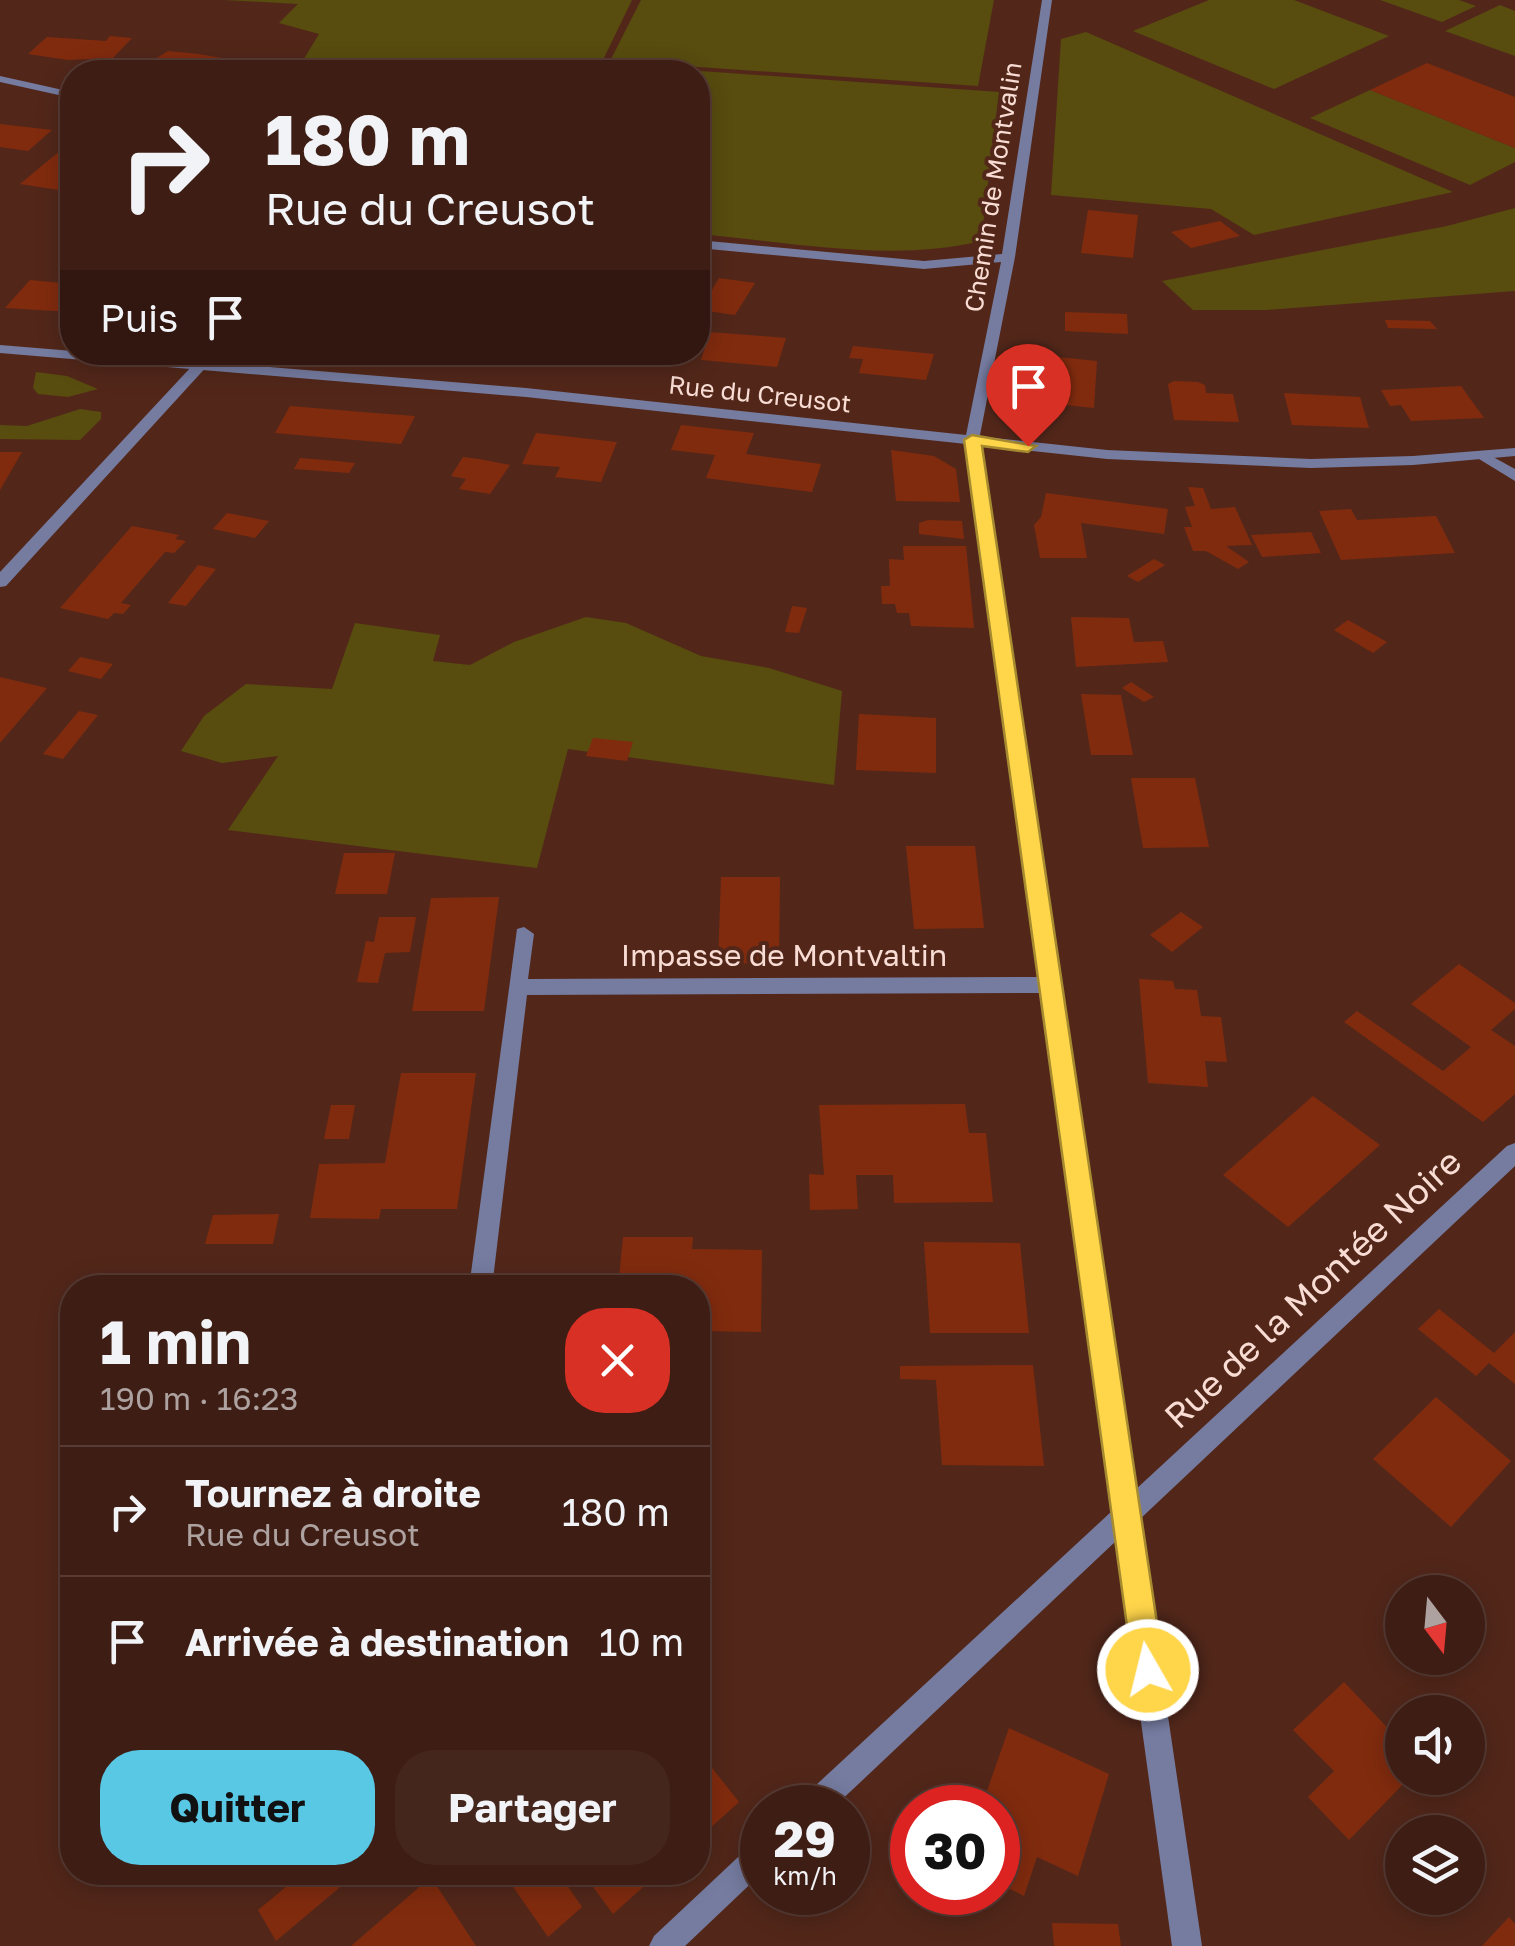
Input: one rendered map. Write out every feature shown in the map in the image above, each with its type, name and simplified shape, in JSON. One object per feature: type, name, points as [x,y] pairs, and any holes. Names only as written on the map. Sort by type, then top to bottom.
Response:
[{"type":"street","name":"Chemin de Montvalin","points":[[1046,0],[1008,257],[972,440],[1186,1946]]},
{"type":"street","points":[[0,80],[60,92]]},
{"type":"street","points":[[710,245],[924,265],[1008,257]]},
{"type":"street","name":"Rue du Creusot","points":[[0,349],[60,352]]},
{"type":"street","points":[[0,582],[202,365]]},
{"type":"street","name":"Rue du Creusot","points":[[267,365],[972,440],[1258,464],[1515,452]]},
{"type":"street","points":[[1484,456],[1515,476]]},
{"type":"street","points":[[482,1275],[524,934]]},
{"type":"street","name":"Impasse de Montvaltin","points":[[518,987],[1050,985]]},
{"type":"street","name":"Rue de la Montée Noire","points":[[837,1785],[1515,1152]]},
{"type":"street","points":[[664,1946],[740,1875]]},
{"type":"shaded area","points":[[224,0],[632,0],[603,60],[303,60],[319,34],[279,23],[298,4]]},
{"type":"shaded area","points":[[641,0],[994,0],[978,86],[710,68],[710,60],[611,60]]},
{"type":"shaded area","points":[[1209,0],[1294,0],[1389,36],[1274,89],[1133,31]]},
{"type":"shaded area","points":[[1380,0],[1459,0],[1476,6],[1442,22]]},
{"type":"shaded area","points":[[1500,5],[1515,11],[1515,56],[1445,31]]},
{"type":"shaded area","points":[[1086,32],[1453,192],[1254,235],[1211,209],[1051,195],[1061,39]]},
{"type":"shaded area","points":[[710,72],[999,92],[981,241],[876,251],[710,235]]},
{"type":"shaded area","points":[[1370,90],[1515,148],[1515,162],[1470,185],[1310,118]]},
{"type":"shaded area","points":[[1515,208],[1515,291],[1267,310],[1193,310],[1162,281],[1447,226]]},
{"type":"shaded area","points":[[36,372],[67,376],[98,389],[68,397],[38,394],[33,388]]},
{"type":"shaded area","points":[[80,409],[101,412],[101,419],[80,440],[0,439],[0,425],[27,426]]},
{"type":"shaded area","points":[[586,617],[626,623],[701,656],[769,668],[842,691],[834,785],[568,749],[537,868],[228,830],[278,756],[222,763],[181,751],[204,716],[246,684],[332,689],[355,623],[440,635],[433,661],[470,665],[514,642]]},
{"type":"building","points":[[110,36],[132,38],[113,58],[68,60],[28,54],[47,37],[106,41]]},
{"type":"building","points":[[168,51],[233,60],[153,60]]},
{"type":"building","points":[[1427,63],[1515,97],[1515,148],[1370,90]]},
{"type":"building","points":[[0,124],[52,130],[28,151],[0,147]]},
{"type":"building","points":[[60,151],[60,190],[20,184]]},
{"type":"building","points":[[1088,210],[1138,215],[1133,258],[1081,253]]},
{"type":"building","points":[[1220,221],[1240,236],[1191,248],[1171,232]]},
{"type":"building","points":[[719,278],[755,283],[735,315],[710,311],[710,293]]},
{"type":"building","points":[[30,280],[60,283],[60,311],[5,308]]},
{"type":"building","points":[[1065,312],[1127,314],[1128,334],[1065,331]]},
{"type":"building","points":[[1385,320],[1430,321],[1437,329],[1388,328]]},
{"type":"building","points":[[710,332],[786,338],[777,367],[710,361]]},
{"type":"building","points":[[853,346],[934,354],[926,380],[859,373],[863,359],[849,358]]},
{"type":"building","points":[[1048,356],[1097,361],[1094,408],[1065,405],[1066,395],[1043,393]]},
{"type":"building","points":[[1198,382],[1205,385],[1206,393],[1233,394],[1239,422],[1174,420],[1168,384]]},
{"type":"building","points":[[1461,386],[1484,418],[1411,421],[1401,405],[1390,406],[1381,390]]},
{"type":"building","points":[[1284,393],[1360,397],[1369,428],[1292,425]]},
{"type":"building","points":[[290,406],[415,416],[401,444],[275,433]]},
{"type":"building","points":[[681,425],[754,433],[746,454],[821,464],[812,492],[706,478],[715,455],[671,450]]},
{"type":"building","points":[[536,433],[617,442],[601,482],[555,477],[560,467],[522,464]]},
{"type":"building","points":[[891,450],[934,456],[956,469],[960,502],[896,501]]},
{"type":"building","points":[[0,452],[22,452],[0,490]]},
{"type":"building","points":[[463,457],[510,465],[490,494],[459,489],[466,479],[451,476]]},
{"type":"building","points":[[300,458],[355,463],[349,473],[294,469]]},
{"type":"building","points":[[1188,487],[1203,488],[1211,509],[1235,507],[1252,545],[1226,546],[1249,562],[1238,569],[1206,551],[1193,551],[1184,527],[1192,527],[1185,507],[1195,506]]},
{"type":"building","points":[[1046,493],[1168,509],[1164,534],[1081,523],[1087,558],[1040,558],[1034,525],[1041,517]]},
{"type":"building","points":[[1351,509],[1357,520],[1436,516],[1455,553],[1341,560],[1319,511]]},
{"type":"building","points":[[227,513],[269,521],[255,538],[213,529]]},
{"type":"building","points":[[962,521],[964,539],[919,534],[919,523]]},
{"type":"building","points":[[132,526],[179,535],[175,539],[186,541],[174,553],[165,552],[121,603],[131,605],[123,614],[114,613],[108,619],[60,608]]},
{"type":"building","points":[[1311,532],[1321,553],[1262,557],[1251,535]]},
{"type":"building","points":[[903,546],[966,546],[974,628],[911,626],[909,613],[897,613],[895,604],[882,604],[881,586],[890,586],[889,559],[904,560]]},
{"type":"building","points":[[1154,559],[1165,565],[1138,582],[1127,576]]},
{"type":"building","points":[[198,565],[216,569],[186,606],[168,603]]},
{"type":"building","points":[[792,606],[807,608],[799,633],[785,632]]},
{"type":"building","points":[[1071,617],[1129,618],[1134,642],[1163,641],[1168,662],[1076,667]]},
{"type":"building","points":[[1348,620],[1387,642],[1373,653],[1334,630]]},
{"type":"building","points":[[80,657],[113,664],[101,679],[68,671]]},
{"type":"building","points":[[0,677],[47,688],[0,743]]},
{"type":"building","points":[[1131,682],[1154,697],[1144,702],[1122,688]]},
{"type":"building","points":[[1081,694],[1121,695],[1133,755],[1091,755]]},
{"type":"building","points":[[79,711],[98,715],[63,759],[43,754]]},
{"type":"building","points":[[859,714],[936,718],[936,773],[856,770]]},
{"type":"building","points":[[593,738],[633,742],[627,761],[586,756]]},
{"type":"building","points":[[1131,778],[1195,778],[1209,847],[1143,848]]},
{"type":"building","points":[[906,846],[975,846],[984,928],[914,929]]},
{"type":"building","points":[[344,853],[395,853],[387,894],[335,894]]},
{"type":"building","points":[[721,877],[780,877],[779,964],[718,963]]},
{"type":"building","points":[[499,897],[484,1011],[412,1011],[431,898]]},
{"type":"building","points":[[1181,912],[1203,927],[1172,952],[1150,935]]},
{"type":"building","points":[[379,917],[416,917],[410,952],[385,953],[378,983],[357,982],[366,941],[374,942]]},
{"type":"building","points":[[1459,964],[1515,1003],[1515,1009],[1491,1030],[1515,1046],[1515,1094],[1483,1122],[1344,1022],[1357,1011],[1443,1071],[1471,1047],[1411,1004]]},
{"type":"building","points":[[1139,979],[1173,981],[1175,989],[1197,990],[1201,1016],[1221,1017],[1227,1062],[1205,1061],[1208,1087],[1148,1083]]},
{"type":"building","points":[[401,1073],[476,1073],[457,1209],[381,1209],[379,1219],[310,1218],[319,1164],[385,1163]]},
{"type":"building","points":[[1313,1096],[1380,1145],[1288,1227],[1223,1175]]},
{"type":"building","points":[[965,1104],[969,1133],[986,1133],[993,1202],[894,1203],[893,1175],[856,1175],[858,1209],[810,1210],[809,1174],[824,1175],[819,1105]]},
{"type":"building","points":[[331,1105],[355,1105],[349,1139],[324,1139]]},
{"type":"building","points":[[279,1214],[273,1244],[205,1244],[213,1215]]},
{"type":"building","points":[[623,1237],[693,1237],[692,1249],[762,1250],[761,1332],[710,1331],[710,1275],[619,1275]]},
{"type":"building","points":[[924,1242],[1020,1243],[1029,1333],[930,1333]]},
{"type":"building","points":[[1439,1309],[1494,1353],[1515,1332],[1515,1384],[1489,1363],[1476,1376],[1418,1329]]},
{"type":"building","points":[[1033,1365],[1044,1466],[942,1465],[936,1380],[900,1379],[900,1366]]},
{"type":"building","points":[[1436,1397],[1511,1461],[1451,1527],[1373,1459]]},
{"type":"building","points":[[1344,1682],[1385,1725],[1385,1795],[1393,1795],[1349,1840],[1308,1797],[1334,1771],[1293,1730]]},
{"type":"building","points":[[1009,1728],[1109,1774],[1078,1876],[1037,1857],[1024,1896],[1020,1894],[1020,1785],[989,1785]]},
{"type":"building","points":[[710,1765],[739,1802],[710,1828]]},
{"type":"building","points":[[288,1885],[343,1885],[276,1941],[258,1910]]},
{"type":"building","points":[[422,1885],[436,1885],[476,1946],[351,1946]]},
{"type":"building","points":[[512,1885],[567,1885],[582,1907],[548,1937]]},
{"type":"building","points":[[592,1885],[645,1885],[613,1914]]},
{"type":"building","points":[[1509,1917],[1515,1924],[1515,1946],[1482,1946]]},
{"type":"building","points":[[1052,1923],[1118,1924],[1121,1946],[1054,1946]]},
{"type":"route","points":[[1028,446],[972,440],[1148,1670]]}]
